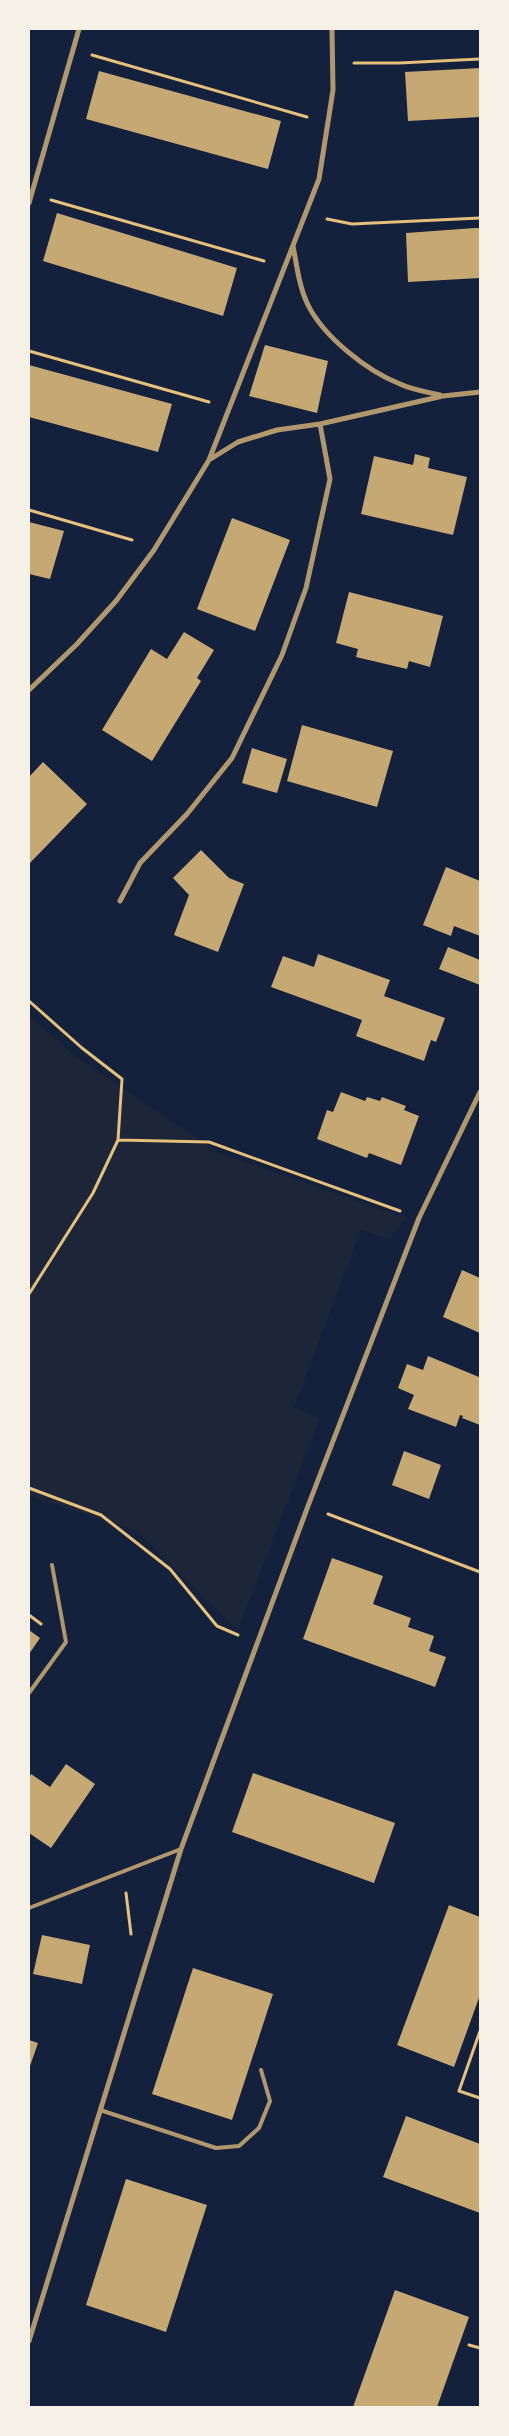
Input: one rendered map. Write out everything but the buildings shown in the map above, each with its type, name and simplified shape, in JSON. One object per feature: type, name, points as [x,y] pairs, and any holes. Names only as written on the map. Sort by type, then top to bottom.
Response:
[{"type":"street","points":[[29,203],[79,29]]},
{"type":"street","points":[[29,690],[77,644],[116,601],[154,550],[208,460],[319,179],[334,90],[332,29]]},
{"type":"street","points":[[292,245],[300,284],[309,306],[326,332],[366,366],[399,384],[443,396]]},
{"type":"street","points":[[208,460],[238,442],[276,430],[320,424],[443,396],[480,392]]},
{"type":"street","points":[[120,901],[140,863],[187,814],[232,758],[282,655],[306,588],[330,479],[320,424]]},
{"type":"street","points":[[29,681],[34,685]]},
{"type":"street","points":[[29,2341],[181,1849],[308,1506],[419,1218],[480,1092]]},
{"type":"lane","points":[[29,1693],[66,1642],[52,1566]]},
{"type":"lane","points":[[29,1908],[181,1849]]},
{"type":"lane","points":[[100,2110],[216,2148],[239,2146],[259,2128],[270,2101],[261,2070]]},
{"type":"path","points":[[72,49],[328,124]]},
{"type":"path","points":[[374,63],[480,59]]},
{"type":"path","points":[[31,194],[283,267]]},
{"type":"path","points":[[306,215],[352,224],[480,218]]},
{"type":"path","points":[[29,352],[216,404]]},
{"type":"path","points":[[29,510],[132,540]]},
{"type":"path","points":[[29,1001],[82,1048],[122,1079],[118,1140],[93,1194],[29,1294]]},
{"type":"path","points":[[118,1140],[209,1142],[419,1218]]},
{"type":"path","points":[[29,1488],[100,1514],[170,1569],[217,1626],[241,1637]]},
{"type":"path","points":[[328,1514],[480,1572]]},
{"type":"path","points":[[480,2031],[459,2091],[480,2098]]},
{"type":"path","points":[[469,2344],[480,2348]]},
{"type":"shaded area","points":[[29,1016],[75,1056],[219,1153],[407,1218],[388,1239],[361,1230],[294,1408],[320,1418],[238,1630],[135,1530],[29,1496]]}]
